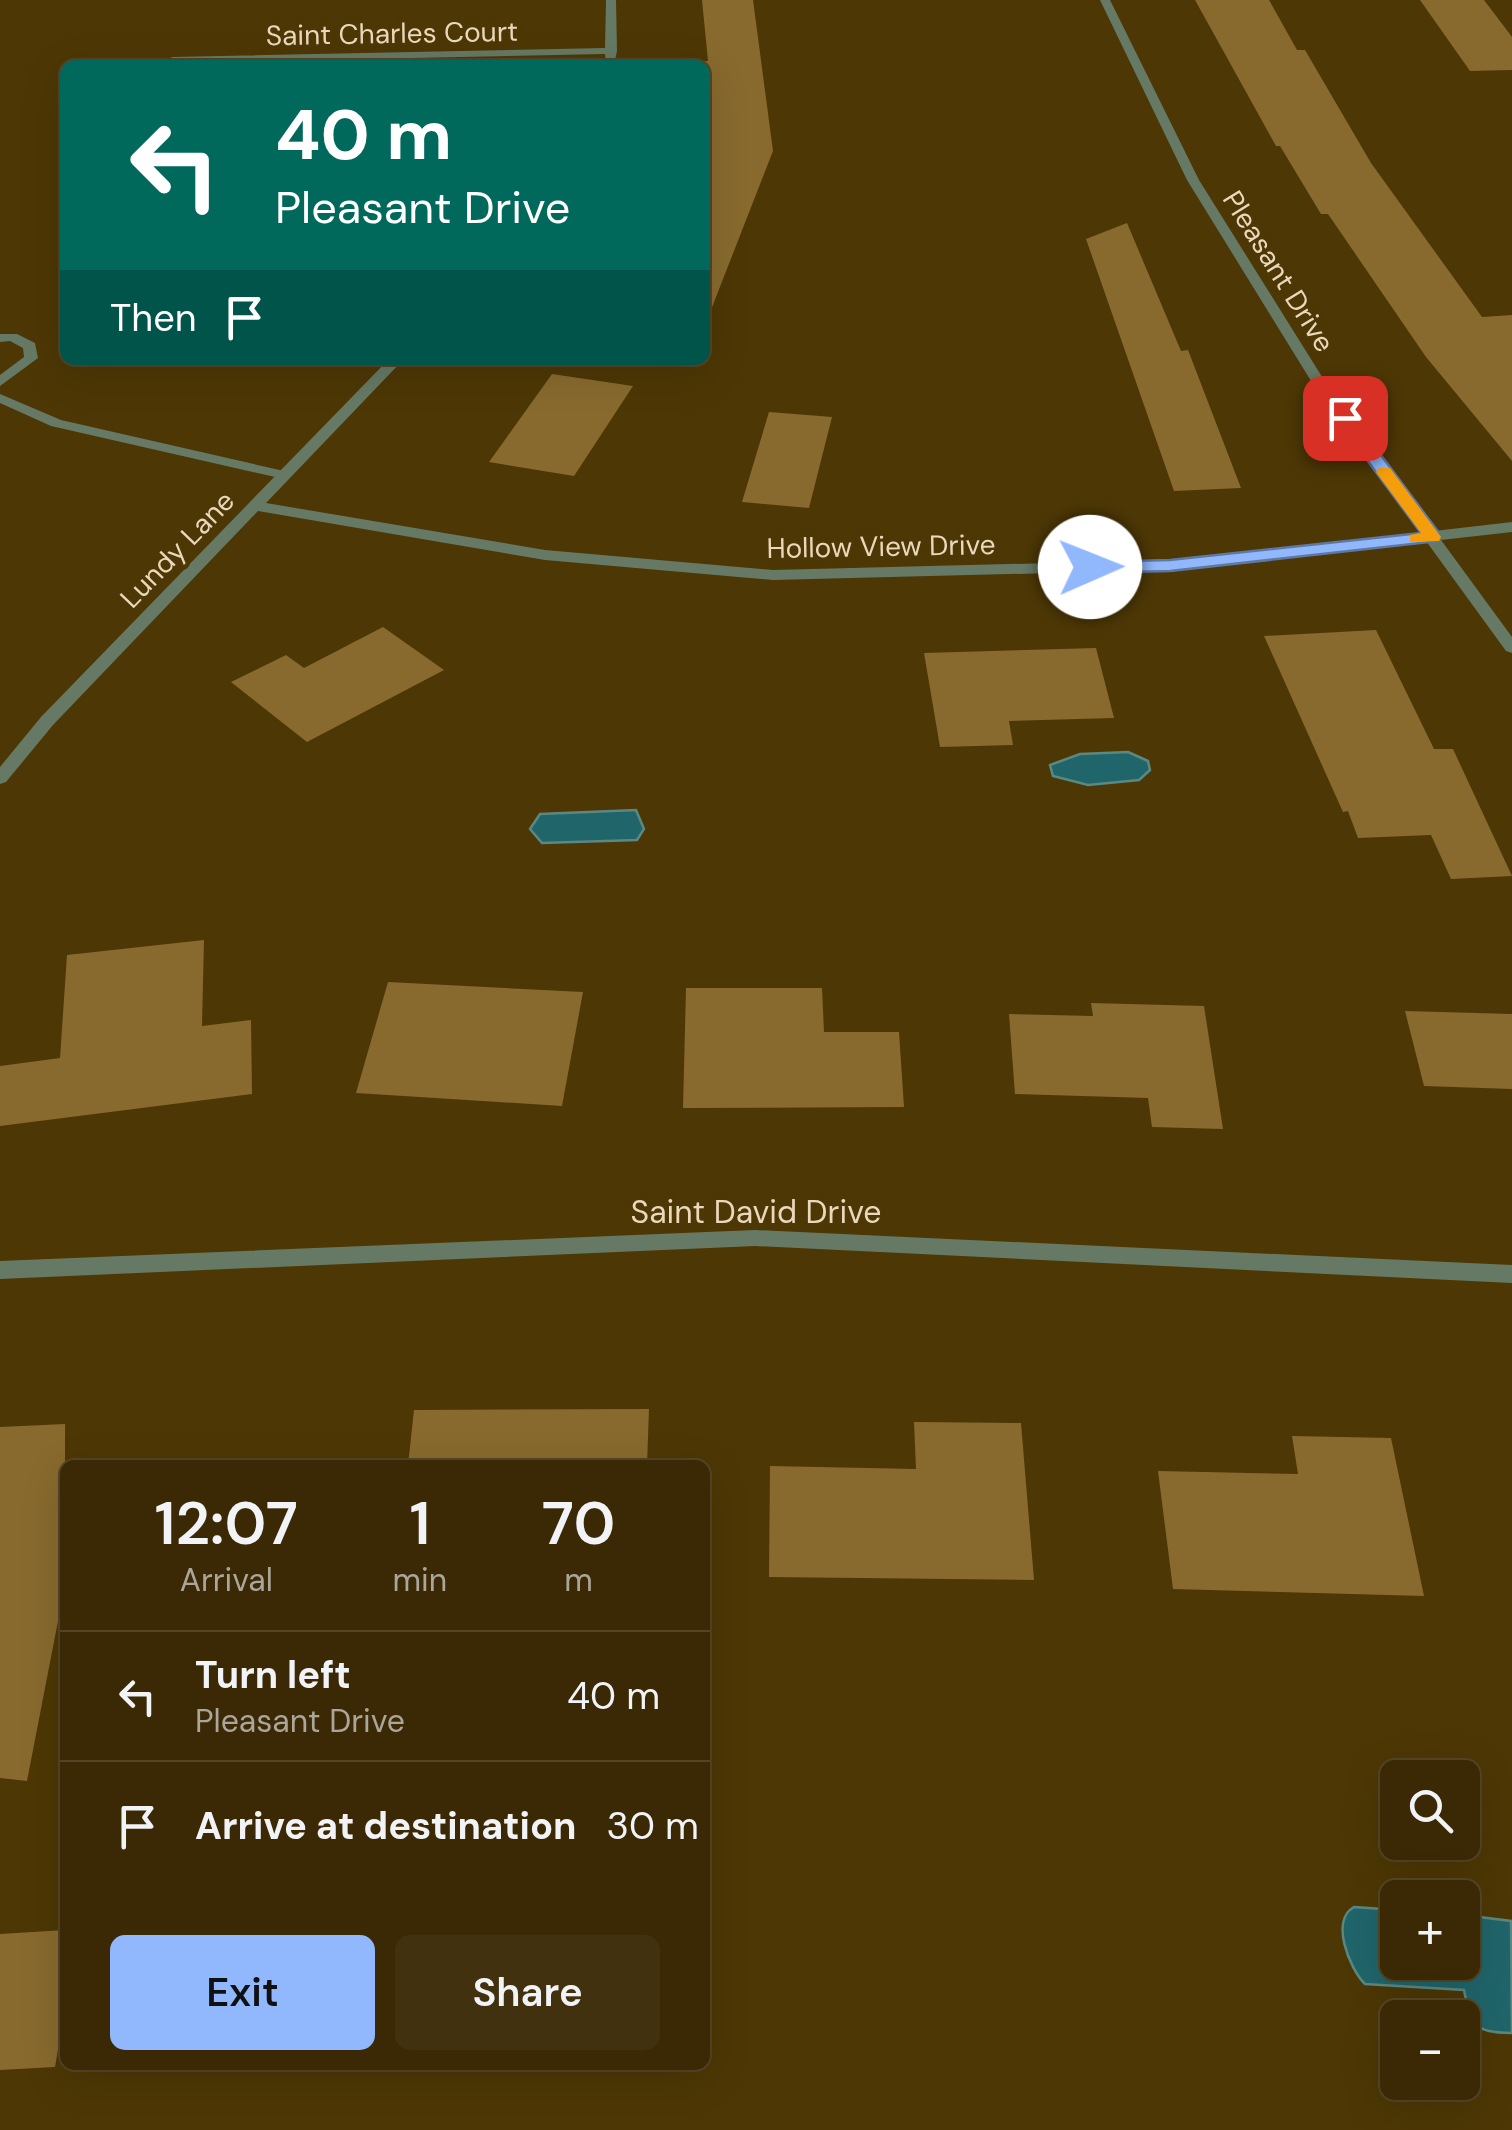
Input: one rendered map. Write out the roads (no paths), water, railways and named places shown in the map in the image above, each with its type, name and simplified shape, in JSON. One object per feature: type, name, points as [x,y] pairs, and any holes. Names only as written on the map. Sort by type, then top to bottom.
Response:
[{"type":"street","points":[[611,0],[611,60]]},
{"type":"street","name":"Pleasant Drive","points":[[1105,0],[1193,180],[1323,389],[1512,648]]},
{"type":"street","name":"Saint Charles Court","points":[[172,60],[612,52]]},
{"type":"street","points":[[0,338],[12,338],[30,346],[31,358],[0,382]]},
{"type":"street","name":"Lundy Lane","points":[[0,778],[47,720],[391,365]]},
{"type":"street","points":[[0,398],[56,423],[284,475]]},
{"type":"street","name":"Hollow View Drive","points":[[254,506],[544,556],[773,575],[1170,565],[1512,528]]},
{"type":"street","name":"Saint David Drive","points":[[0,1270],[755,1238],[1512,1274]]},
{"type":"water","points":[[1128,752],[1148,761],[1150,770],[1139,780],[1088,785],[1053,776],[1050,765],[1080,754]]},
{"type":"water","points":[[636,810],[644,829],[637,840],[542,843],[530,829],[540,814]]},
{"type":"water","points":[[1354,1907],[1380,1909],[1380,1980],[1480,1980],[1480,1917],[1511,1921],[1512,2033],[1480,2027],[1480,2000],[1466,2000],[1464,1990],[1365,1984],[1348,1956],[1343,1933],[1347,1913]]}]
